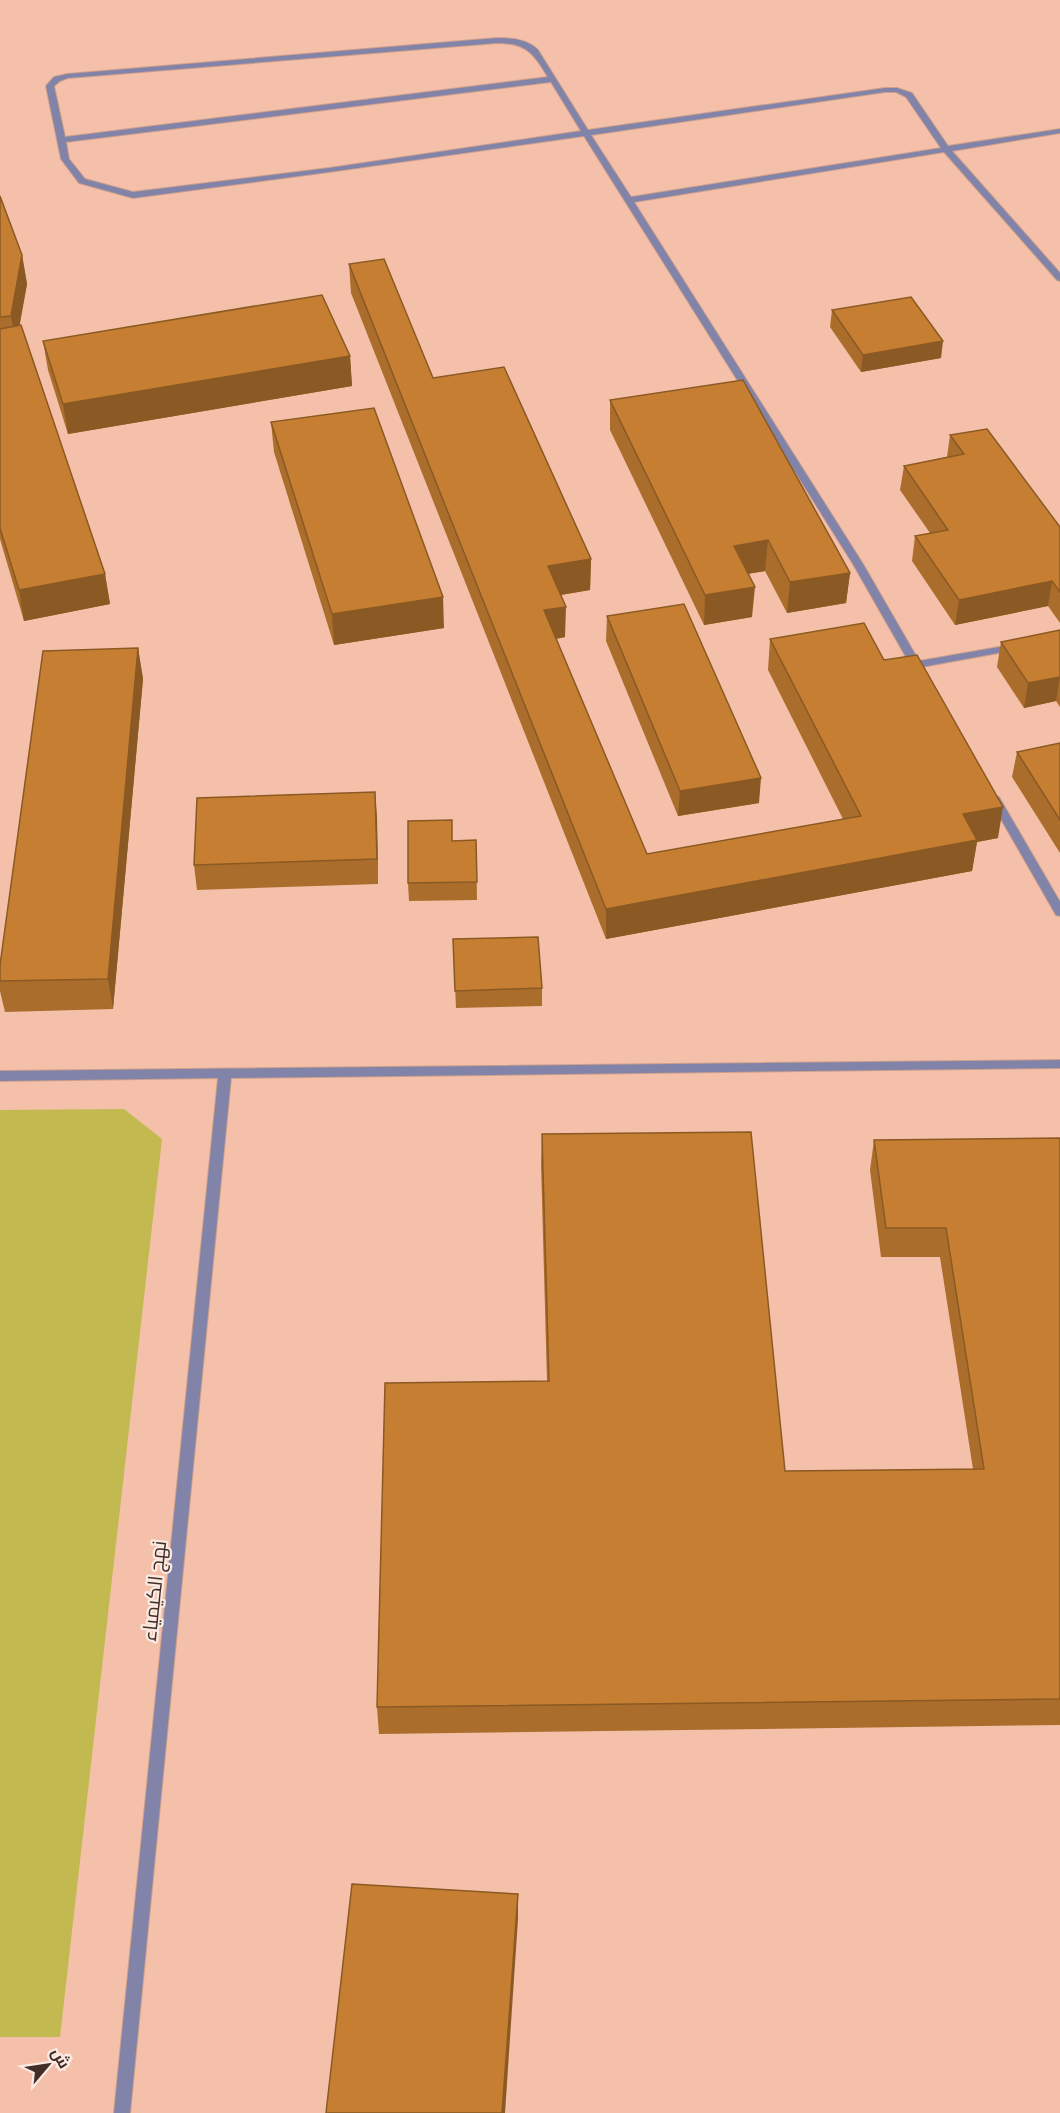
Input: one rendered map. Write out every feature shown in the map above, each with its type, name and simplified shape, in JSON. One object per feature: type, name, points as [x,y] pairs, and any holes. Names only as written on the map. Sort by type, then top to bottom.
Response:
[{"type":"street","points":[[922,675],[858,564],[628,200],[586,133],[552,79],[532,48],[510,40],[67,76],[57,79],[51,86],[65,159],[82,181],[133,195],[586,133],[897,90],[909,95],[945,148],[1058,273]]},
{"type":"street","points":[[61,140],[552,79]]},
{"type":"street","points":[[628,200],[1060,131]]},
{"type":"street","points":[[916,665],[1027,645]]},
{"type":"street","points":[[988,789],[1060,912]]},
{"type":"street","points":[[0,1076],[1060,1064]]},
{"type":"street","name":"نهج الكيمياء","points":[[122,2113],[225,1073]]},
{"type":"shaded area","points":[[124,1109],[162,1139],[60,2037],[0,2037],[0,1110]]},
{"type":"building","points":[[0,196],[22,255],[11,316],[0,317]]},
{"type":"building","points":[[384,259],[433,378],[504,367],[591,559],[548,566],[566,607],[544,610],[647,854],[861,816],[770,639],[864,623],[884,660],[917,655],[1003,807],[963,814],[977,840],[606,909],[349,264]]},
{"type":"building","points":[[322,295],[350,356],[63,404],[43,341]]},
{"type":"building","points":[[911,297],[943,341],[863,355],[832,310]]},
{"type":"building","points":[[21,325],[105,574],[19,590],[0,528],[0,329]]},
{"type":"building","points":[[743,380],[850,573],[790,582],[768,540],[734,546],[755,587],[705,595],[610,400]]},
{"type":"building","points":[[374,408],[443,597],[332,614],[271,422]]},
{"type":"building","points":[[987,429],[1060,527],[1060,592],[1052,581],[959,600],[915,536],[948,530],[904,466],[964,454],[950,435]]},
{"type":"building","points":[[684,604],[761,778],[680,791],[607,616]]},
{"type":"building","points":[[1060,630],[1060,677],[1028,683],[1001,642]]},
{"type":"building","points":[[138,648],[108,979],[0,981],[0,965],[43,651]]},
{"type":"building","points":[[1060,743],[1060,820],[1017,752]]},
{"type":"building","points":[[375,792],[377,859],[194,865],[197,798]]},
{"type":"building","points":[[452,820],[452,841],[476,840],[477,882],[408,883],[408,821]]},
{"type":"building","points":[[538,937],[542,988],[455,991],[453,939]]},
{"type":"building","points":[[751,1132],[785,1471],[984,1469],[946,1228],[886,1228],[874,1140],[1060,1138],[1060,1699],[377,1707],[385,1383],[549,1381],[542,1134]]},
{"type":"building","points":[[352,1884],[518,1894],[502,2113],[326,2113]]}]
